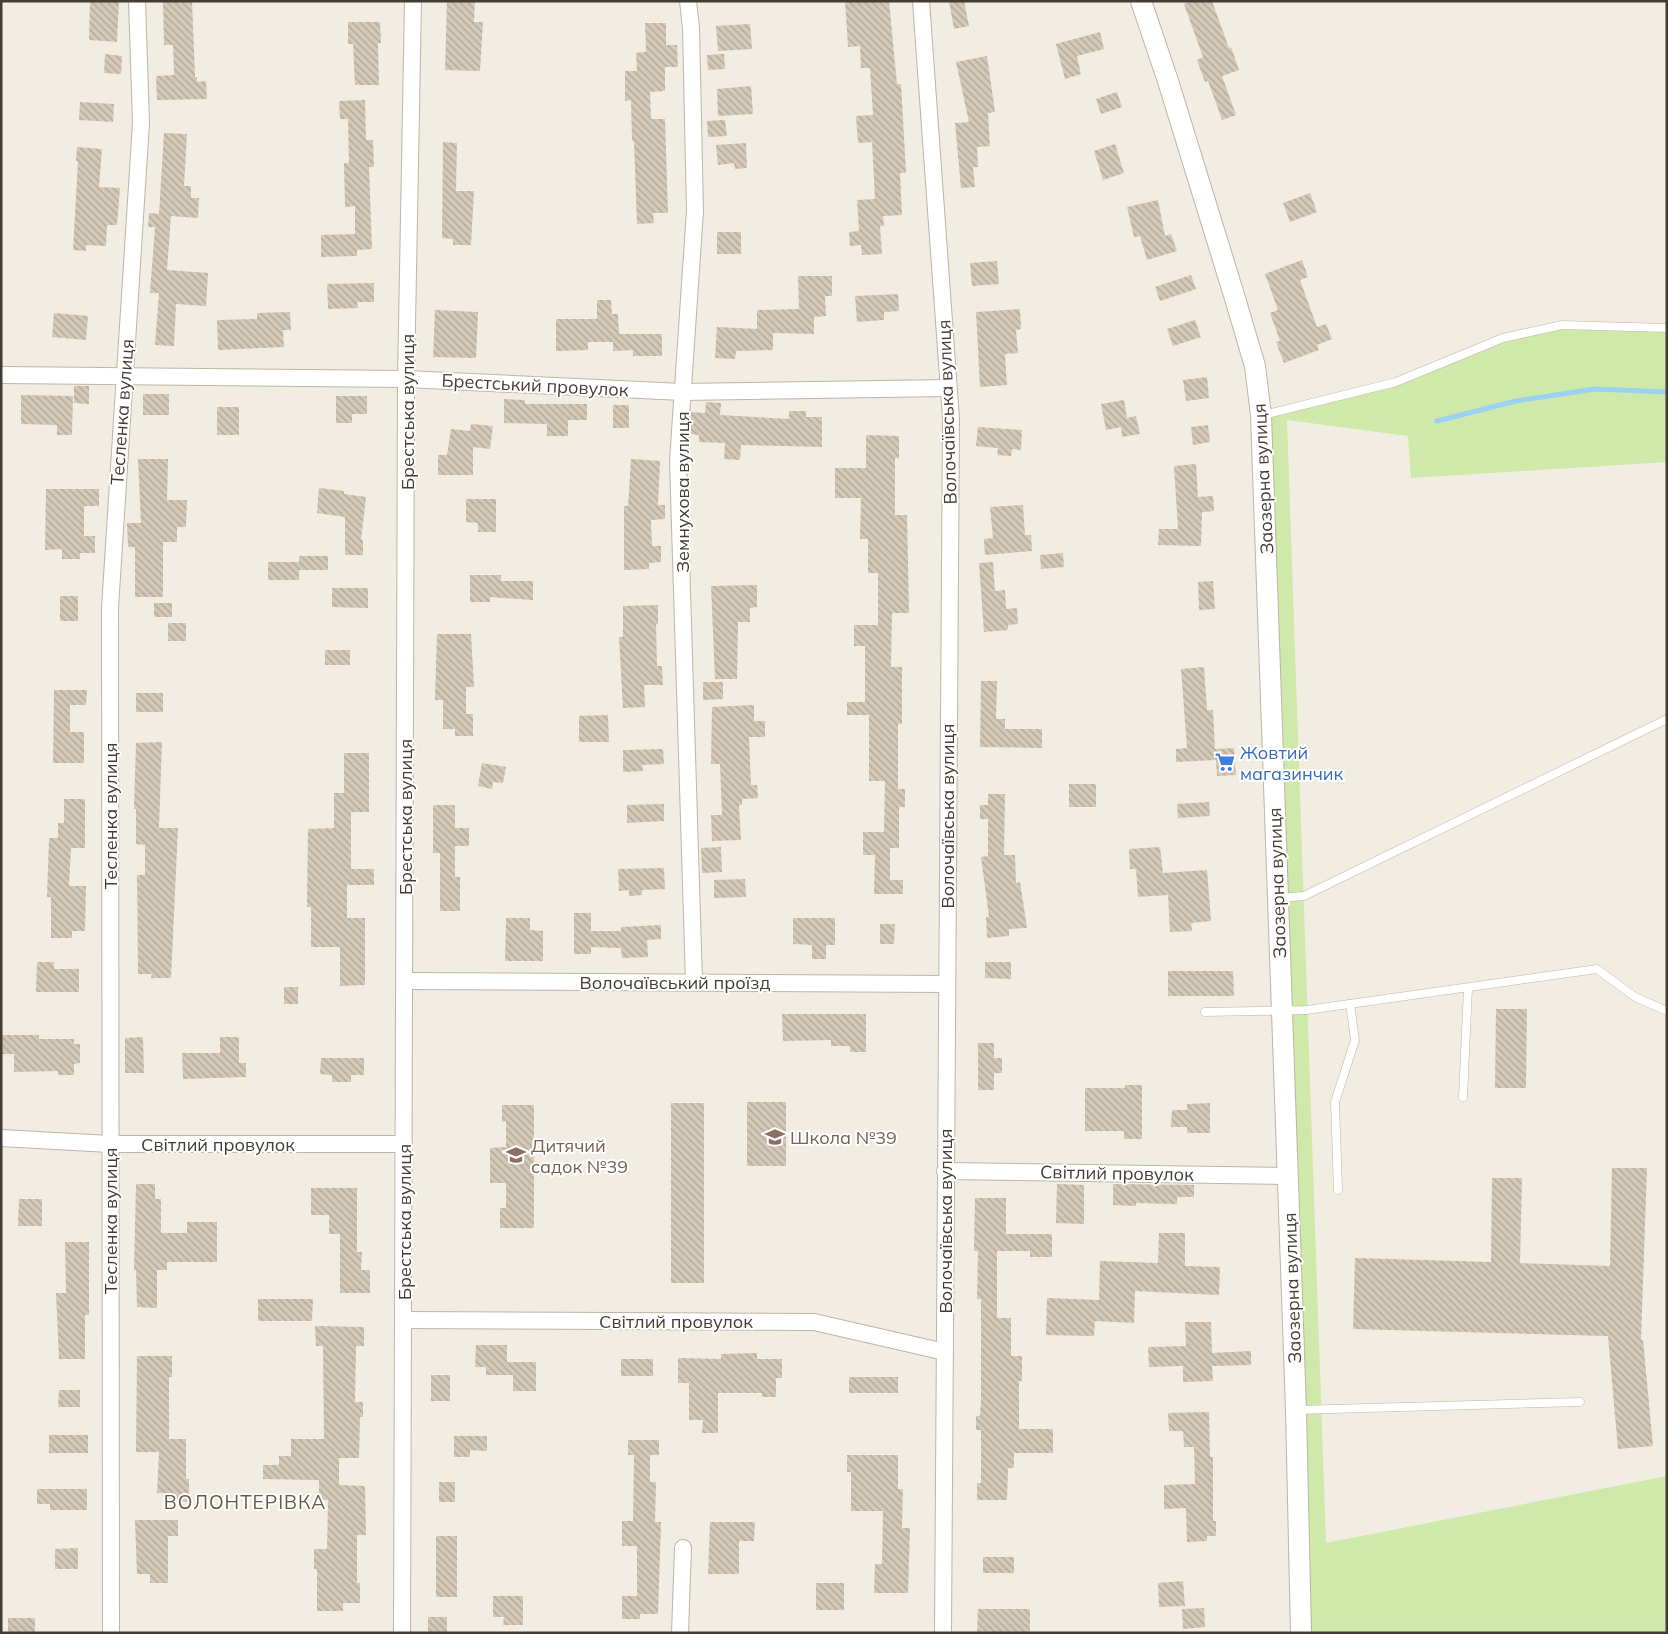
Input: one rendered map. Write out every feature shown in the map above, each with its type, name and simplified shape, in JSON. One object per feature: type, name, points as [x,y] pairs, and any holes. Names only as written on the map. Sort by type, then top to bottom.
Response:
[{"type":"street","name":"Тесленка вулиця","points":[[111,1633],[110,608],[141,123],[137,1]]},
{"type":"street","name":"Брестська вулиця","points":[[402,1633],[406,379],[413,1]]},
{"type":"street","name":"Земнухова вулиця","points":[[688,1],[691,28],[695,211],[678,461],[694,982]]},
{"type":"street","name":"Волочаївська вулиця","points":[[921,1],[951,429],[943,1633]]},
{"type":"street","name":"Заозерна вулиця","points":[[1141,1],[1168,81],[1255,366],[1261,415],[1296,1410],[1301,1633]]},
{"type":"street","name":"Брестський провулок","points":[[1,375],[406,379],[683,392],[948,388]]},
{"type":"street","name":"Волочаївський проїзд","points":[[405,981],[946,984]]},
{"type":"street","name":"Світлий провулок","points":[[1,1138],[110,1144],[404,1144]]},
{"type":"street","name":"Світлий провулок","points":[[945,1170],[1288,1176]]},
{"type":"street","name":"Світлий провулок","points":[[404,1320],[814,1322],[945,1352]]},
{"type":"street","points":[[680,1633],[683,1548]]},
{"type":"lane","points":[[1261,415],[1396,382],[1503,338],[1562,326],[1667,328]]},
{"type":"lane","points":[[1278,898],[1304,896],[1667,719]]},
{"type":"lane","points":[[1205,1012],[1281,1011],[1350,1004],[1597,969],[1635,996],[1667,1011]]},
{"type":"lane","points":[[1464,1097],[1468,988]]},
{"type":"lane","points":[[1338,1190],[1335,1102],[1355,1040],[1350,1004]]},
{"type":"lane","points":[[1296,1410],[1580,1402]]},
{"type":"green space","points":[[1562,325],[1667,328],[1667,462],[1411,478],[1408,436],[1287,420],[1326,1543],[1667,1476],[1667,1633],[1301,1633],[1261,415],[1396,382],[1503,338]]},
{"type":"building","points":[[90,1],[119,1],[117,42],[89,40]]},
{"type":"building","points":[[163,1],[192,1],[195,77],[197,77],[197,82],[206,81],[207,99],[157,100],[156,76],[174,75],[173,45],[164,45]]},
{"type":"building","points":[[447,1],[475,1],[474,22],[483,22],[480,71],[445,70]]},
{"type":"building","points":[[845,1],[889,1],[897,84],[901,84],[906,173],[900,173],[902,215],[883,216],[884,226],[880,226],[882,254],[862,255],[861,245],[850,246],[849,232],[859,231],[857,200],[875,199],[872,142],[858,143],[856,116],[873,115],[870,68],[861,68],[860,46],[848,47]]},
{"type":"building","points":[[949,1],[964,1],[969,26],[954,29]]},
{"type":"building","points":[[1192,1],[1212,1],[1239,70],[1222,76],[1236,115],[1222,120],[1208,81],[1205,82],[1197,60],[1203,57],[1184,4]]},
{"type":"building","points":[[348,22],[380,22],[381,43],[378,43],[379,85],[355,85],[353,44],[348,44]]},
{"type":"building","points":[[645,23],[666,23],[666,45],[677,45],[678,67],[665,67],[665,91],[650,92],[651,119],[665,119],[668,213],[653,213],[654,223],[637,224],[631,100],[625,101],[625,71],[637,71],[636,53],[646,52]]},
{"type":"building","points":[[750,24],[752,49],[718,51],[716,26]]},
{"type":"building","points":[[1100,32],[1104,49],[1077,56],[1081,74],[1065,79],[1056,44]]},
{"type":"building","points":[[105,54],[122,56],[121,74],[104,73]]},
{"type":"building","points":[[724,54],[725,69],[708,70],[707,55]]},
{"type":"building","points":[[987,56],[995,112],[988,113],[990,146],[977,147],[978,167],[973,167],[975,187],[961,188],[955,123],[969,122],[956,62]]},
{"type":"building","points":[[751,86],[753,114],[718,116],[717,89]]},
{"type":"building","points":[[1117,92],[1122,107],[1101,114],[1096,99]]},
{"type":"building","points":[[365,100],[366,140],[373,140],[374,167],[369,167],[372,249],[357,250],[357,256],[321,257],[321,235],[355,234],[355,206],[345,207],[344,163],[349,163],[348,119],[340,119],[339,101]]},
{"type":"building","points":[[80,102],[114,104],[113,122],[79,120]]},
{"type":"building","points":[[725,120],[727,136],[708,137],[707,121]]},
{"type":"building","points":[[164,133],[187,134],[184,186],[191,186],[191,198],[199,198],[198,218],[171,216],[167,270],[208,273],[206,306],[176,304],[174,346],[155,345],[159,293],[150,293],[155,227],[148,227],[149,213],[159,214]]},
{"type":"building","points":[[443,142],[457,143],[456,191],[474,191],[471,245],[453,245],[453,239],[442,238]]},
{"type":"building","points":[[746,143],[747,168],[735,169],[734,163],[718,165],[716,145]]},
{"type":"building","points":[[1115,144],[1124,173],[1103,180],[1094,151]]},
{"type":"building","points":[[77,147],[102,149],[99,187],[120,188],[117,225],[107,225],[106,246],[86,245],[86,251],[73,250],[78,161],[76,161]]},
{"type":"building","points":[[1310,193],[1317,212],[1290,222],[1283,203]]},
{"type":"building","points":[[1158,200],[1165,236],[1171,234],[1177,251],[1147,260],[1140,236],[1134,237],[1127,207]]},
{"type":"building","points":[[717,232],[741,232],[741,254],[717,254]]},
{"type":"building","points":[[1302,260],[1308,277],[1300,280],[1317,327],[1326,324],[1332,339],[1317,345],[1319,350],[1284,363],[1276,342],[1280,341],[1270,313],[1278,310],[1265,274]]},
{"type":"building","points":[[997,261],[999,284],[972,286],[970,263]]},
{"type":"building","points":[[1191,275],[1196,289],[1160,301],[1155,287]]},
{"type":"building","points":[[798,276],[832,276],[832,296],[825,296],[826,316],[814,317],[814,334],[773,333],[773,350],[736,351],[735,359],[715,358],[717,327],[757,329],[757,310],[799,309]]},
{"type":"building","points":[[374,283],[374,302],[357,302],[358,308],[328,309],[327,284]]},
{"type":"building","points":[[898,294],[899,311],[884,312],[884,320],[857,322],[855,296]]},
{"type":"building","points":[[597,300],[611,300],[612,314],[618,314],[619,334],[662,334],[662,356],[633,356],[633,350],[613,351],[613,342],[588,342],[588,350],[556,351],[556,319],[597,319]]},
{"type":"building","points":[[1020,309],[1021,329],[1016,330],[1018,353],[1005,354],[1007,385],[980,387],[976,312]]},
{"type":"building","points":[[435,310],[478,312],[476,358],[433,357]]},
{"type":"building","points":[[290,312],[291,330],[283,330],[284,347],[218,350],[217,320],[257,319],[257,313]]},
{"type":"building","points":[[54,313],[88,316],[86,340],[52,337]]},
{"type":"building","points":[[1195,320],[1201,337],[1173,346],[1167,329]]},
{"type":"building","points":[[1207,377],[1209,398],[1186,401],[1183,380]]},
{"type":"building","points":[[74,386],[89,386],[89,404],[74,403]]},
{"type":"building","points":[[143,394],[169,394],[169,415],[143,415]]},
{"type":"building","points":[[21,395],[73,396],[72,435],[57,435],[57,425],[21,424]]},
{"type":"building","points":[[336,396],[367,396],[367,414],[352,414],[352,423],[336,423]]},
{"type":"building","points":[[504,399],[525,400],[525,404],[587,404],[587,420],[568,420],[568,436],[547,436],[547,424],[504,423]]},
{"type":"building","points":[[1124,400],[1127,418],[1136,416],[1140,434],[1122,437],[1121,427],[1106,430],[1101,404]]},
{"type":"building","points":[[706,402],[721,403],[720,415],[789,419],[789,411],[806,411],[806,417],[822,417],[822,447],[741,445],[740,460],[724,459],[725,443],[699,442],[699,435],[690,434],[691,412],[705,413]]},
{"type":"building","points":[[613,405],[629,405],[629,428],[613,428]]},
{"type":"building","points":[[217,407],[239,407],[239,435],[217,435]]},
{"type":"building","points":[[471,424],[493,426],[490,449],[473,447],[473,475],[438,475],[438,455],[447,455],[451,429],[470,431]]},
{"type":"building","points":[[1208,425],[1210,442],[1193,445],[1191,427]]},
{"type":"building","points":[[978,427],[1022,430],[1021,450],[1012,449],[1011,456],[997,455],[998,448],[976,446]]},
{"type":"building","points":[[866,435],[899,436],[899,458],[895,458],[895,515],[907,515],[909,613],[892,613],[891,667],[902,667],[902,724],[898,724],[898,789],[905,789],[905,807],[899,807],[899,848],[890,848],[890,880],[903,880],[903,894],[874,894],[875,855],[863,855],[863,832],[884,832],[885,781],[869,781],[869,715],[847,715],[847,702],[865,702],[865,646],[854,646],[854,625],[878,625],[878,573],[868,573],[868,539],[860,539],[861,498],[835,498],[835,468],[866,468]]},
{"type":"building","points":[[138,459],[168,459],[167,500],[187,500],[186,527],[177,527],[177,542],[163,542],[163,597],[135,597],[135,547],[128,547],[127,523],[141,523]]},
{"type":"building","points":[[631,459],[660,461],[658,505],[665,505],[665,519],[651,520],[652,546],[661,546],[661,562],[649,563],[649,569],[624,570],[624,506],[628,506]]},
{"type":"building","points":[[1196,464],[1198,497],[1213,496],[1214,511],[1202,512],[1201,546],[1158,545],[1159,529],[1178,529],[1174,466]]},
{"type":"building","points":[[319,488],[344,491],[344,494],[366,497],[361,540],[363,540],[363,555],[345,555],[345,517],[317,513]]},
{"type":"building","points":[[46,489],[99,489],[99,506],[84,506],[84,536],[95,536],[95,553],[80,553],[80,559],[62,559],[62,549],[45,550]]},
{"type":"building","points":[[466,499],[496,499],[496,532],[478,532],[478,523],[466,522]]},
{"type":"building","points":[[1023,505],[1025,535],[1031,535],[1032,551],[985,555],[984,539],[993,538],[990,507]]},
{"type":"building","points":[[1063,553],[1064,567],[1041,569],[1040,555]]},
{"type":"building","points":[[299,556],[328,556],[328,570],[299,570],[299,580],[268,580],[268,562],[299,562]]},
{"type":"building","points":[[993,562],[995,591],[1005,590],[1006,609],[1017,608],[1018,624],[1008,625],[1008,630],[984,632],[979,563]]},
{"type":"building","points":[[470,575],[501,575],[501,581],[533,581],[533,600],[490,597],[490,602],[470,602]]},
{"type":"building","points":[[1213,581],[1215,609],[1199,610],[1198,582]]},
{"type":"building","points":[[757,585],[757,607],[750,608],[750,622],[738,622],[737,679],[715,679],[711,586]]},
{"type":"building","points":[[332,588],[368,588],[368,608],[332,607]]},
{"type":"building","points":[[60,596],[78,596],[78,621],[60,621]]},
{"type":"building","points":[[154,603],[172,603],[172,617],[154,617]]},
{"type":"building","points":[[658,605],[658,624],[656,624],[657,666],[662,666],[663,685],[644,685],[645,707],[623,708],[619,637],[623,637],[623,606]]},
{"type":"building","points":[[168,623],[186,623],[186,641],[168,641]]},
{"type":"building","points":[[437,634],[471,634],[474,687],[466,687],[466,714],[473,714],[473,736],[455,736],[455,729],[443,729],[443,700],[435,700]]},
{"type":"building","points":[[325,650],[350,650],[350,665],[325,665]]},
{"type":"building","points":[[1204,667],[1207,710],[1213,710],[1215,749],[1234,748],[1236,775],[1217,776],[1216,760],[1176,762],[1176,749],[1187,748],[1181,669]]},
{"type":"building","points":[[981,681],[997,681],[996,719],[1005,719],[1005,729],[1042,729],[1042,748],[980,747]]},
{"type":"building","points":[[703,682],[723,682],[723,699],[703,700]]},
{"type":"building","points":[[54,690],[87,690],[86,705],[70,705],[70,732],[84,732],[84,763],[53,763]]},
{"type":"building","points":[[136,693],[163,693],[163,712],[136,712]]},
{"type":"building","points":[[754,705],[754,721],[765,721],[765,737],[749,737],[751,785],[757,785],[758,798],[742,799],[742,805],[739,805],[741,840],[712,841],[711,815],[722,815],[720,764],[711,764],[712,707]]},
{"type":"building","points":[[608,715],[609,742],[579,742],[579,716]]},
{"type":"building","points":[[162,742],[159,828],[178,828],[171,978],[151,978],[152,974],[138,974],[137,875],[145,875],[145,845],[136,844],[136,809],[134,809],[136,743]]},
{"type":"building","points":[[663,749],[664,764],[642,765],[643,771],[623,772],[623,750]]},
{"type":"building","points":[[344,753],[369,753],[369,812],[351,812],[351,869],[374,869],[374,885],[347,885],[347,918],[365,918],[365,985],[340,986],[340,947],[311,947],[311,907],[307,907],[308,829],[334,828],[334,793],[344,793]]},
{"type":"building","points":[[482,763],[506,767],[503,783],[493,782],[492,789],[478,786]]},
{"type":"building","points":[[1069,784],[1096,784],[1096,807],[1069,807]]},
{"type":"building","points":[[988,794],[1005,794],[1004,855],[1015,855],[1016,883],[1020,882],[1027,928],[1009,929],[1009,936],[987,938],[986,917],[989,917],[981,857],[988,856],[988,819],[980,819],[980,805],[988,805]]},
{"type":"building","points":[[64,799],[85,799],[85,848],[71,848],[69,886],[86,886],[85,931],[72,931],[72,938],[51,938],[51,897],[47,897],[49,838],[58,838],[58,823],[64,823]]},
{"type":"building","points":[[1209,802],[1210,816],[1178,818],[1177,804]]},
{"type":"building","points":[[664,804],[664,821],[627,823],[627,805]]},
{"type":"building","points":[[433,805],[455,805],[455,828],[469,828],[469,846],[455,846],[455,877],[460,877],[460,911],[440,911],[440,853],[433,853]]},
{"type":"building","points":[[721,847],[722,872],[702,873],[701,848]]},
{"type":"building","points":[[1160,847],[1163,873],[1207,870],[1211,921],[1191,923],[1192,931],[1170,932],[1168,895],[1138,897],[1136,869],[1130,869],[1129,849]]},
{"type":"building","points":[[664,868],[665,889],[642,890],[642,895],[629,896],[629,890],[619,891],[618,869]]},
{"type":"building","points":[[745,879],[746,897],[714,898],[714,880]]},
{"type":"building","points":[[574,913],[591,913],[591,931],[621,931],[621,927],[661,925],[661,939],[647,940],[648,957],[622,958],[621,948],[591,947],[591,954],[574,954]]},
{"type":"building","points":[[506,918],[530,918],[530,930],[543,931],[543,961],[505,961]]},
{"type":"building","points":[[793,918],[835,918],[835,945],[826,945],[826,959],[812,959],[812,945],[793,944]]},
{"type":"building","points":[[880,924],[895,924],[894,944],[880,944]]},
{"type":"building","points":[[37,962],[54,962],[54,969],[79,969],[79,992],[36,992]]},
{"type":"building","points":[[985,962],[1011,962],[1011,979],[985,978]]},
{"type":"building","points":[[1168,971],[1233,971],[1234,996],[1168,996]]},
{"type":"building","points":[[284,987],[298,987],[298,1004],[284,1004]]},
{"type":"building","points":[[1496,1009],[1527,1009],[1526,1088],[1495,1088]]},
{"type":"building","points":[[782,1014],[866,1014],[866,1052],[850,1052],[850,1046],[831,1046],[831,1040],[783,1041]]},
{"type":"building","points":[[1,1035],[39,1035],[39,1039],[74,1039],[74,1044],[80,1044],[80,1063],[74,1064],[74,1075],[58,1075],[58,1071],[14,1072],[14,1054],[1,1054]]},
{"type":"building","points":[[143,1037],[144,1073],[125,1073],[125,1038]]},
{"type":"building","points":[[220,1037],[239,1037],[239,1063],[246,1063],[246,1077],[183,1079],[182,1053],[220,1053]]},
{"type":"building","points":[[978,1043],[994,1043],[994,1058],[1002,1058],[1002,1073],[994,1073],[994,1090],[978,1090]]},
{"type":"building","points":[[321,1058],[364,1058],[364,1075],[351,1075],[351,1082],[332,1082],[332,1075],[320,1074]]},
{"type":"building","points":[[1125,1085],[1142,1085],[1142,1139],[1124,1139],[1124,1131],[1085,1131],[1085,1088],[1125,1088]]},
{"type":"building","points":[[747,1102],[786,1102],[786,1166],[747,1166]]},
{"type":"building","points":[[671,1103],[704,1103],[704,1283],[671,1283]]},
{"type":"building","points":[[1210,1103],[1210,1133],[1187,1133],[1187,1127],[1171,1127],[1172,1110],[1187,1110],[1187,1104]]},
{"type":"building","points":[[502,1105],[534,1105],[534,1228],[500,1228],[500,1208],[506,1208],[506,1183],[490,1183],[490,1148],[506,1147],[506,1121],[502,1122]]},
{"type":"building","points":[[1612,1168],[1647,1168],[1641,1340],[1643,1340],[1653,1446],[1618,1449],[1608,1336],[1353,1329],[1355,1258],[1491,1262],[1492,1178],[1522,1178],[1520,1263],[1610,1266]]},
{"type":"building","points":[[136,1184],[155,1184],[155,1199],[161,1199],[161,1233],[187,1233],[187,1222],[217,1222],[217,1262],[167,1262],[167,1270],[157,1270],[157,1308],[137,1307],[136,1270],[134,1270]]},
{"type":"building","points":[[1057,1184],[1084,1185],[1084,1224],[1056,1223]]},
{"type":"building","points":[[1113,1184],[1194,1185],[1194,1197],[1177,1197],[1177,1204],[1136,1203],[1136,1206],[1113,1205]]},
{"type":"building","points":[[311,1188],[357,1188],[357,1252],[362,1252],[361,1270],[370,1270],[370,1293],[340,1293],[340,1234],[329,1234],[329,1215],[311,1215]]},
{"type":"building","points":[[975,1198],[1006,1198],[1006,1234],[1052,1234],[1052,1257],[1030,1257],[1030,1251],[997,1251],[997,1318],[1011,1318],[1011,1356],[1022,1356],[1022,1381],[1019,1381],[1019,1429],[1053,1429],[1053,1453],[1014,1453],[1014,1468],[1008,1468],[1007,1500],[977,1500],[977,1483],[981,1483],[981,1430],[976,1430],[976,1416],[980,1416],[981,1400],[981,1299],[977,1299],[978,1251],[974,1251]]},
{"type":"building","points":[[19,1199],[42,1199],[42,1226],[18,1226]]},
{"type":"building","points":[[1159,1233],[1185,1233],[1185,1266],[1220,1267],[1219,1295],[1135,1291],[1134,1323],[1095,1321],[1094,1336],[1046,1335],[1047,1298],[1099,1300],[1100,1261],[1158,1263]]},
{"type":"building","points":[[65,1242],[89,1242],[89,1315],[85,1315],[85,1359],[59,1359],[56,1293],[66,1293]]},
{"type":"building","points":[[258,1299],[313,1299],[312,1321],[258,1321]]},
{"type":"building","points":[[1185,1322],[1211,1322],[1212,1353],[1251,1351],[1251,1365],[1212,1366],[1213,1381],[1183,1382],[1183,1366],[1149,1367],[1148,1347],[1186,1346]]},
{"type":"building","points":[[315,1326],[364,1327],[364,1346],[356,1346],[355,1402],[363,1402],[363,1417],[360,1417],[359,1458],[339,1458],[339,1485],[365,1486],[366,1535],[357,1535],[357,1583],[360,1583],[360,1603],[343,1603],[343,1611],[317,1611],[317,1569],[314,1569],[314,1549],[327,1549],[328,1500],[319,1500],[319,1480],[263,1479],[263,1465],[279,1465],[279,1456],[291,1456],[291,1439],[324,1439],[323,1346],[316,1346]]},
{"type":"building","points":[[476,1345],[507,1345],[507,1362],[536,1362],[536,1391],[513,1391],[513,1375],[486,1375],[486,1367],[475,1367]]},
{"type":"building","points":[[757,1353],[757,1359],[782,1359],[782,1378],[776,1378],[776,1397],[762,1397],[762,1393],[718,1393],[718,1433],[702,1433],[703,1420],[689,1420],[689,1383],[678,1383],[678,1358],[721,1359],[721,1354]]},
{"type":"building","points":[[137,1356],[172,1356],[172,1377],[169,1377],[169,1439],[186,1439],[186,1479],[189,1479],[189,1502],[170,1502],[170,1493],[157,1493],[159,1452],[136,1452]]},
{"type":"building","points":[[621,1359],[653,1359],[653,1376],[621,1376]]},
{"type":"building","points":[[431,1375],[450,1375],[450,1401],[431,1401]]},
{"type":"building","points":[[849,1377],[898,1377],[898,1393],[849,1393]]},
{"type":"building","points":[[59,1390],[80,1390],[80,1407],[58,1407]]},
{"type":"building","points":[[1209,1412],[1210,1457],[1213,1457],[1213,1521],[1216,1521],[1216,1536],[1207,1536],[1207,1541],[1187,1542],[1186,1508],[1164,1509],[1164,1485],[1195,1484],[1194,1447],[1184,1447],[1183,1431],[1169,1431],[1168,1413]]},
{"type":"building","points":[[49,1435],[88,1435],[88,1453],[49,1453]]},
{"type":"building","points":[[454,1436],[487,1436],[487,1451],[470,1450],[470,1457],[454,1457]]},
{"type":"building","points":[[628,1440],[659,1440],[659,1455],[650,1455],[650,1482],[656,1482],[655,1522],[661,1522],[658,1614],[640,1614],[640,1619],[622,1619],[622,1596],[637,1596],[637,1546],[622,1546],[622,1521],[633,1521],[634,1455],[628,1455]]},
{"type":"building","points":[[847,1455],[898,1455],[898,1489],[903,1489],[902,1528],[910,1528],[908,1593],[874,1593],[875,1564],[882,1564],[883,1511],[851,1511],[851,1472],[847,1472]]},
{"type":"building","points":[[439,1482],[455,1482],[455,1502],[439,1502]]},
{"type":"building","points":[[37,1489],[87,1489],[87,1510],[50,1510],[50,1504],[37,1504]]},
{"type":"building","points":[[135,1520],[178,1520],[178,1536],[168,1536],[168,1583],[150,1583],[150,1574],[137,1574]]},
{"type":"building","points":[[710,1522],[755,1522],[754,1541],[739,1541],[739,1574],[708,1574]]},
{"type":"building","points":[[436,1536],[457,1536],[457,1597],[436,1597]]},
{"type":"building","points":[[78,1548],[78,1569],[55,1569],[55,1549]]},
{"type":"building","points":[[983,1557],[1014,1557],[1014,1573],[983,1573]]},
{"type":"building","points":[[1183,1581],[1185,1606],[1159,1607],[1158,1583]]},
{"type":"building","points":[[816,1583],[844,1583],[844,1610],[816,1610]]},
{"type":"building","points":[[493,1596],[523,1596],[523,1625],[503,1625],[504,1617],[493,1617]]},
{"type":"building","points":[[1204,1608],[1205,1627],[1183,1629],[1182,1609]]},
{"type":"building","points":[[978,1609],[1030,1609],[1030,1633],[977,1633]]},
{"type":"building","points":[[428,1617],[447,1617],[447,1633],[428,1633]]},
{"type":"building","points":[[8,1618],[35,1618],[35,1633],[8,1633]]},
{"type":"waterway","points":[[1437,421],[1516,401],[1595,389],[1667,392]]},
{"type":"place","name":"Жовтий магазинчик","points":[[1225,762]]},
{"type":"place","name":"Школа №39","points":[[775,1137]]},
{"type":"place","name":"Дитячий садок №39","points":[[516,1155]]},
{"type":"district","name":"ВОЛОНТЕРІВКА","points":[[245,1502]]}]
